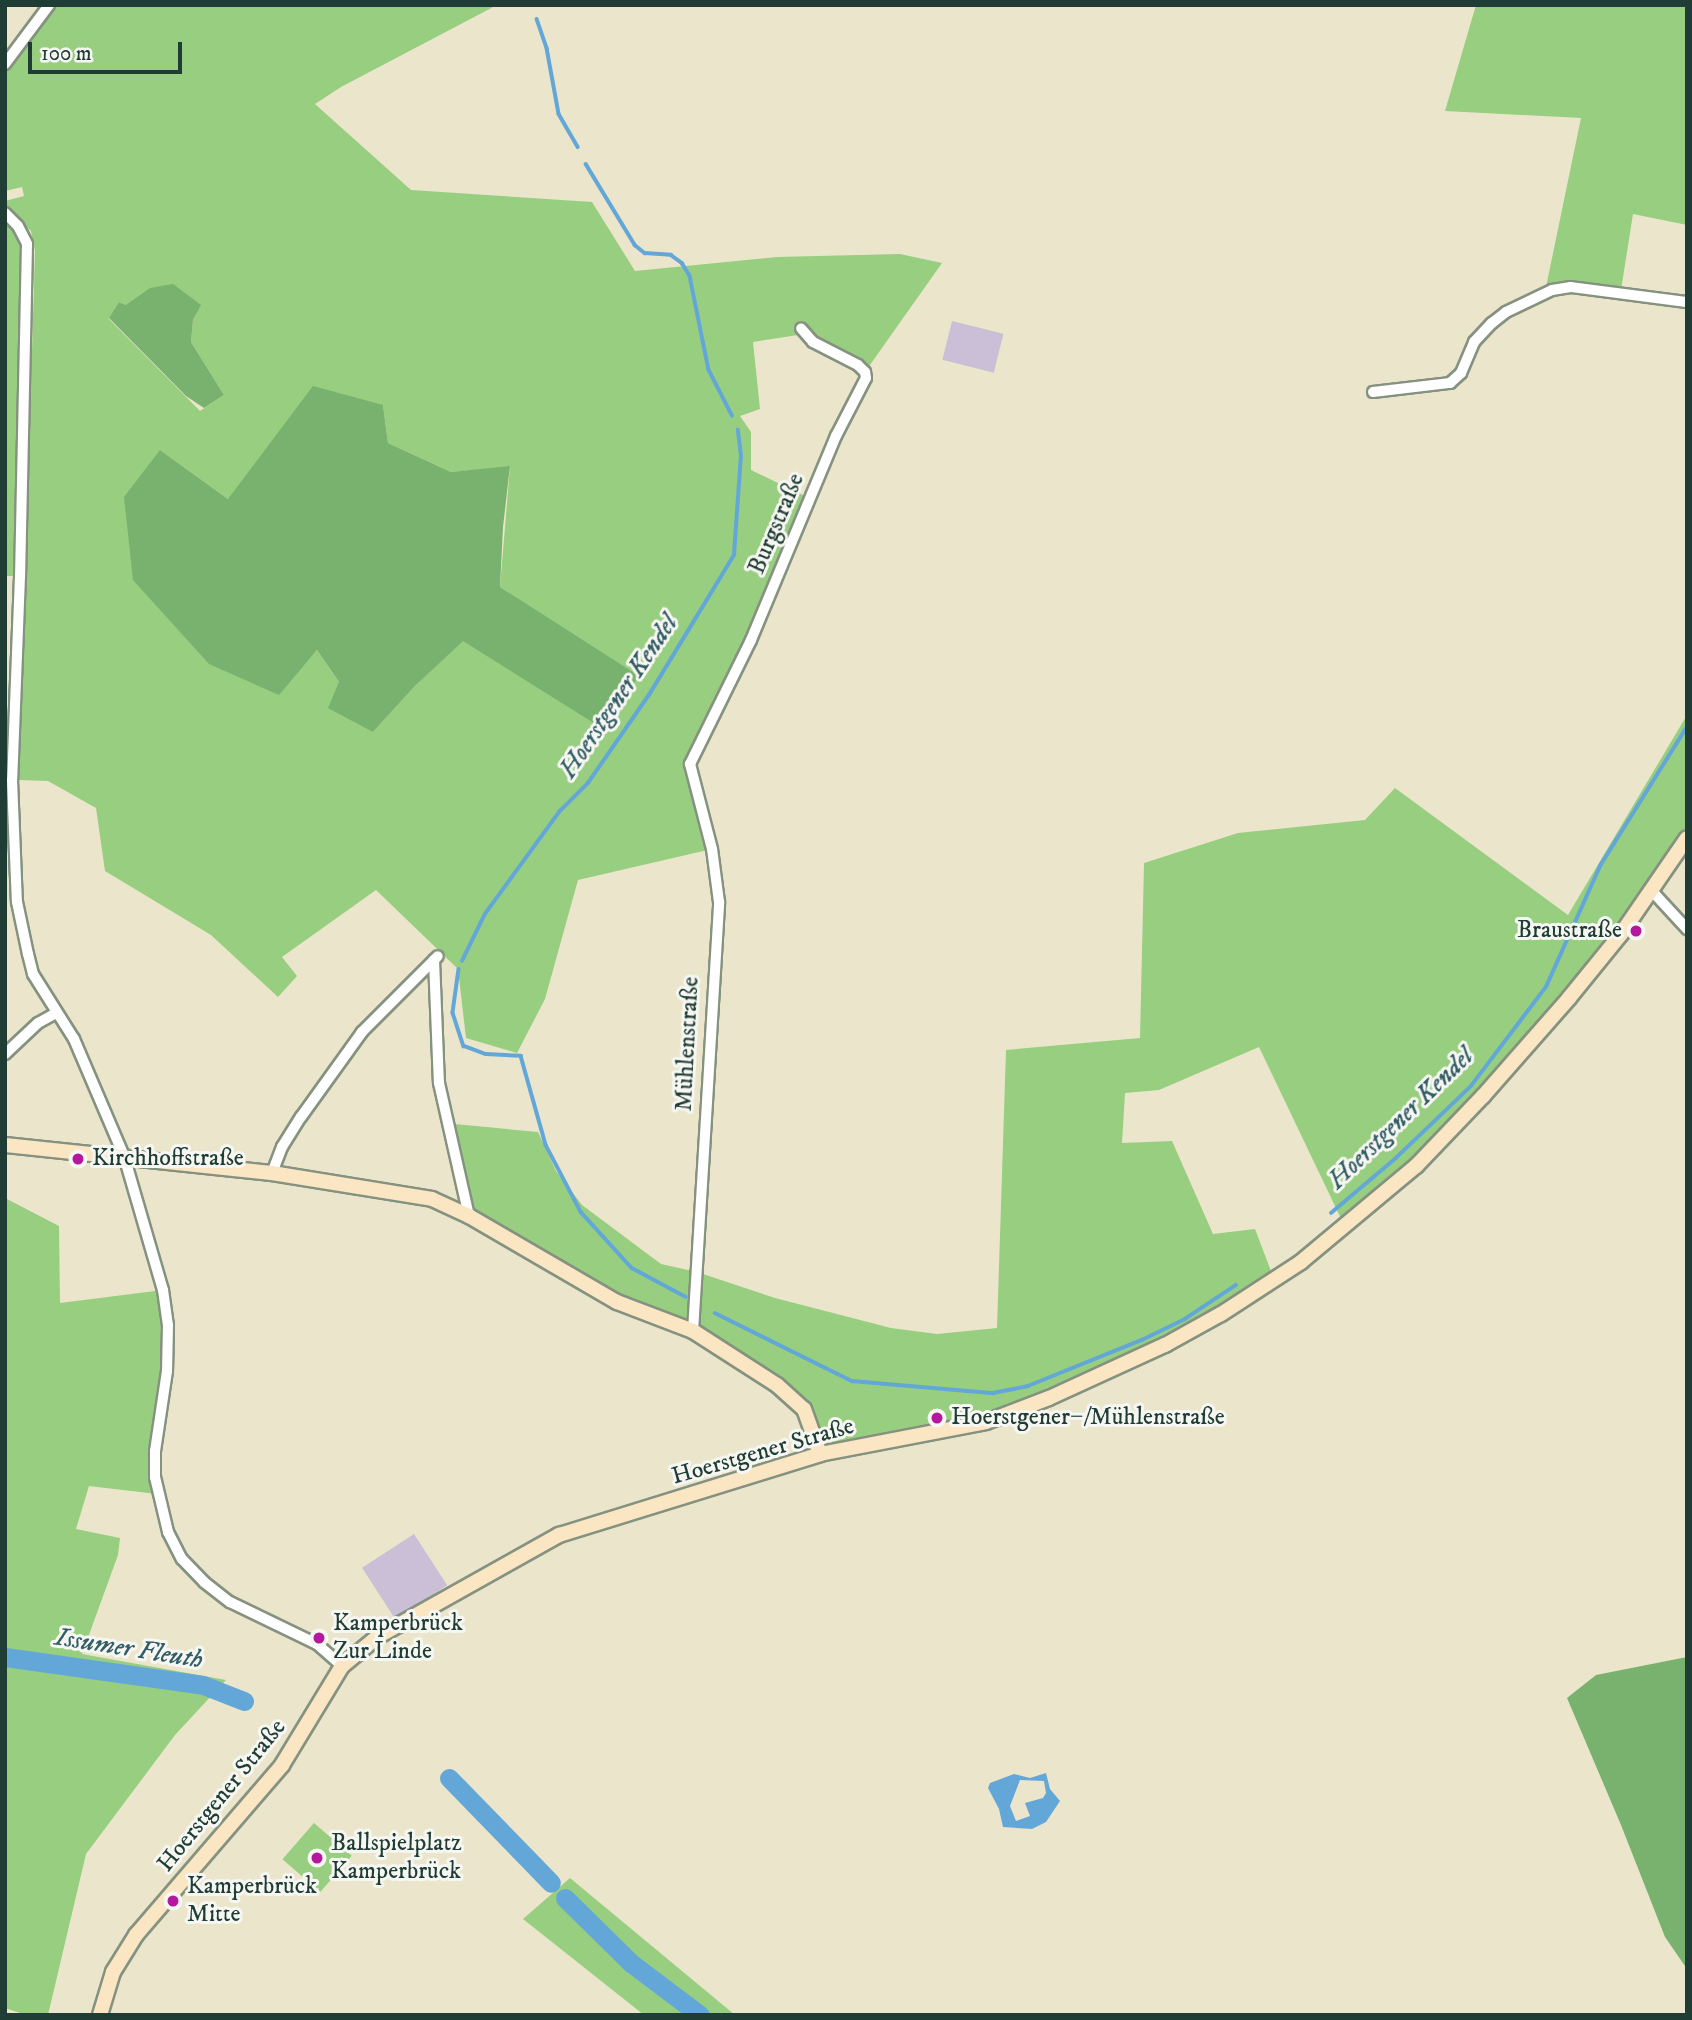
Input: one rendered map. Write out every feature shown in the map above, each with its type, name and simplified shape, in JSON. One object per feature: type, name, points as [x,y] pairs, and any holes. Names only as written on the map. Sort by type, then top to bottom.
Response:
[{"type":"main road","name":"Hoerstgener Straße","points":[[100,2015],[113,1972],[123,1954],[282,1765],[342,1666],[377,1637],[559,1535],[820,1454],[975,1424],[1049,1398],[1165,1345],[1221,1314],[1301,1262],[1416,1167],[1569,999],[1652,891],[1687,838]]},
{"type":"main road","points":[[5,1145],[272,1173],[432,1199],[469,1216],[617,1302],[694,1331],[777,1385],[804,1409],[820,1454]]},
{"type":"street","points":[[5,64],[49,5]]},
{"type":"street","points":[[5,213],[18,226],[27,243],[20,576],[12,780],[18,902],[33,975],[74,1039],[124,1156],[163,1290],[168,1325],[167,1371],[155,1451],[155,1477],[168,1532],[182,1559],[204,1582],[230,1602],[317,1644],[342,1666]]},
{"type":"street","points":[[1373,393],[1450,383],[1461,373],[1474,342],[1492,323],[1506,312],[1552,290],[1572,287],[1687,302]]},
{"type":"street","name":"Burgstraße","points":[[690,764],[751,640],[836,436],[866,378],[865,372],[858,365],[813,342],[801,328]]},
{"type":"street","name":"Mühlenstraße","points":[[690,764],[712,849],[719,902],[694,1331]]},
{"type":"street","points":[[1652,891],[1687,929]]},
{"type":"street","points":[[272,1173],[282,1147],[301,1117],[362,1032],[436,958],[439,1083],[469,1216]]},
{"type":"street","points":[[5,1054],[38,1023],[56,1013]]},
{"type":"shaded area","points":[[952,321],[1003,334],[994,373],[942,360]]},
{"type":"shaded area","points":[[414,1534],[447,1585],[395,1619],[362,1568]]},
{"type":"green space","points":[[49,5],[497,5],[341,87],[315,104],[411,190],[592,202],[635,271],[777,257],[900,254],[942,263],[865,372],[802,330],[798,335],[753,342],[760,409],[740,416],[751,432],[751,470],[807,497],[798,527],[690,763],[712,849],[578,880],[545,999],[517,1053],[466,1038],[458,969],[376,890],[282,957],[297,976],[278,997],[211,935],[105,871],[96,808],[48,781],[19,780],[35,251],[31,231],[5,208],[5,201],[24,196],[22,187],[5,191],[5,73],[8,68],[5,66]],"holes":[[[119,302],[126,305],[200,305],[193,320],[191,342],[224,395],[200,411],[109,319]],[[383,405],[388,443],[451,472],[510,467],[500,587],[638,676],[603,729],[463,640],[415,686],[373,732],[317,650],[278,695],[160,450],[228,499]]]},
{"type":"green space","points":[[1476,5],[1687,5],[1687,225],[1633,214],[1621,290],[1615,294],[1573,281],[1546,287],[1581,118],[1445,111]]},
{"type":"green space","points":[[5,213],[27,244],[20,576],[5,576]]},
{"type":"green space","points":[[173,284],[201,305],[193,320],[191,342],[224,395],[204,408],[186,396],[109,318],[119,302],[126,305],[150,288]]},
{"type":"green space","points":[[313,386],[383,405],[388,443],[451,472],[510,466],[500,587],[639,676],[603,729],[463,641],[415,686],[373,732],[328,708],[339,682],[317,650],[279,695],[209,664],[133,580],[124,497],[160,450],[228,499]]},
{"type":"green space","points":[[1687,715],[1687,848],[1483,1096],[1345,1227],[1259,1047],[1159,1090],[1125,1093],[1122,1143],[1172,1141],[1213,1234],[1255,1229],[1274,1279],[1049,1398],[986,1422],[820,1454],[804,1410],[693,1331],[617,1302],[469,1216],[444,1123],[538,1132],[556,1171],[582,1205],[661,1264],[697,1272],[775,1298],[891,1328],[937,1334],[997,1328],[1006,1050],[1140,1038],[1144,863],[1238,833],[1365,820],[1395,788],[1568,915]]},
{"type":"green space","points":[[5,1198],[59,1226],[60,1303],[163,1290],[168,1325],[157,1494],[89,1486],[76,1529],[120,1538],[118,1555],[82,1654],[226,1680],[175,1735],[86,1854],[48,2015],[26,2015],[5,2008]]},
{"type":"green space","points":[[1687,1657],[1687,1969],[1665,1937],[1567,1698],[1596,1675]]},
{"type":"green space","name":"Ballspielplatz Kamperbrück","points":[[314,1823],[352,1856],[320,1892],[283,1859]]},
{"type":"green space","points":[[570,1878],[735,2015],[644,2015],[523,1919]]},
{"type":"water","points":[[1046,1773],[1050,1789],[1060,1801],[1046,1822],[1032,1829],[1003,1827],[999,1809],[988,1788],[990,1783],[1014,1774],[1030,1778]],"holes":[[[1020,1780],[1044,1781],[1046,1793],[1043,1798],[1025,1803],[1030,1816],[1016,1821],[1010,1806]]]},
{"type":"waterway","name":"Hoerstgener Kendel","points":[[537,19],[547,48],[559,114],[578,147]]},
{"type":"waterway","name":"Hoerstgener Kendel","points":[[586,164],[635,245],[645,253],[671,255],[682,263],[690,276],[709,370],[732,415]]},
{"type":"waterway","name":"Hoerstgener Kendel","points":[[462,961],[485,914],[559,812],[588,783],[649,695],[734,555],[741,456],[738,430]]},
{"type":"waterway","name":"Hoerstgener Kendel","points":[[1331,1213],[1396,1158],[1471,1086],[1546,987],[1600,866],[1687,727]]},
{"type":"waterway","name":"Hoerstgener Kendel","points":[[459,969],[453,1013],[464,1046],[486,1054],[521,1056],[546,1145],[581,1212],[632,1268],[686,1297]]},
{"type":"waterway","name":"Hoerstgener Kendel","points":[[715,1313],[852,1381],[993,1393],[1028,1386],[1142,1340],[1185,1319],[1236,1285]]},
{"type":"waterway","name":"Issumer Fleuth","points":[[5,1657],[203,1685],[244,1701]]},
{"type":"waterway","name":"Issumer Fleuth","points":[[449,1778],[551,1883]]},
{"type":"waterway","name":"Issumer Fleuth","points":[[565,1898],[631,1963],[700,2015]]},
{"type":"place","name":"Braustraße","points":[[1636,931]]},
{"type":"place","name":"Kirchhoffstraße","points":[[78,1159]]},
{"type":"place","name":"Hoerstgener−/Mühlenstraße","points":[[937,1418]]},
{"type":"place","name":"Kamperbrück Zur Linde","points":[[319,1638]]},
{"type":"place","name":"Ballspielplatz Kamperbrück","points":[[317,1858]]},
{"type":"place","name":"Kamperbrück Mitte","points":[[173,1901]]}]
